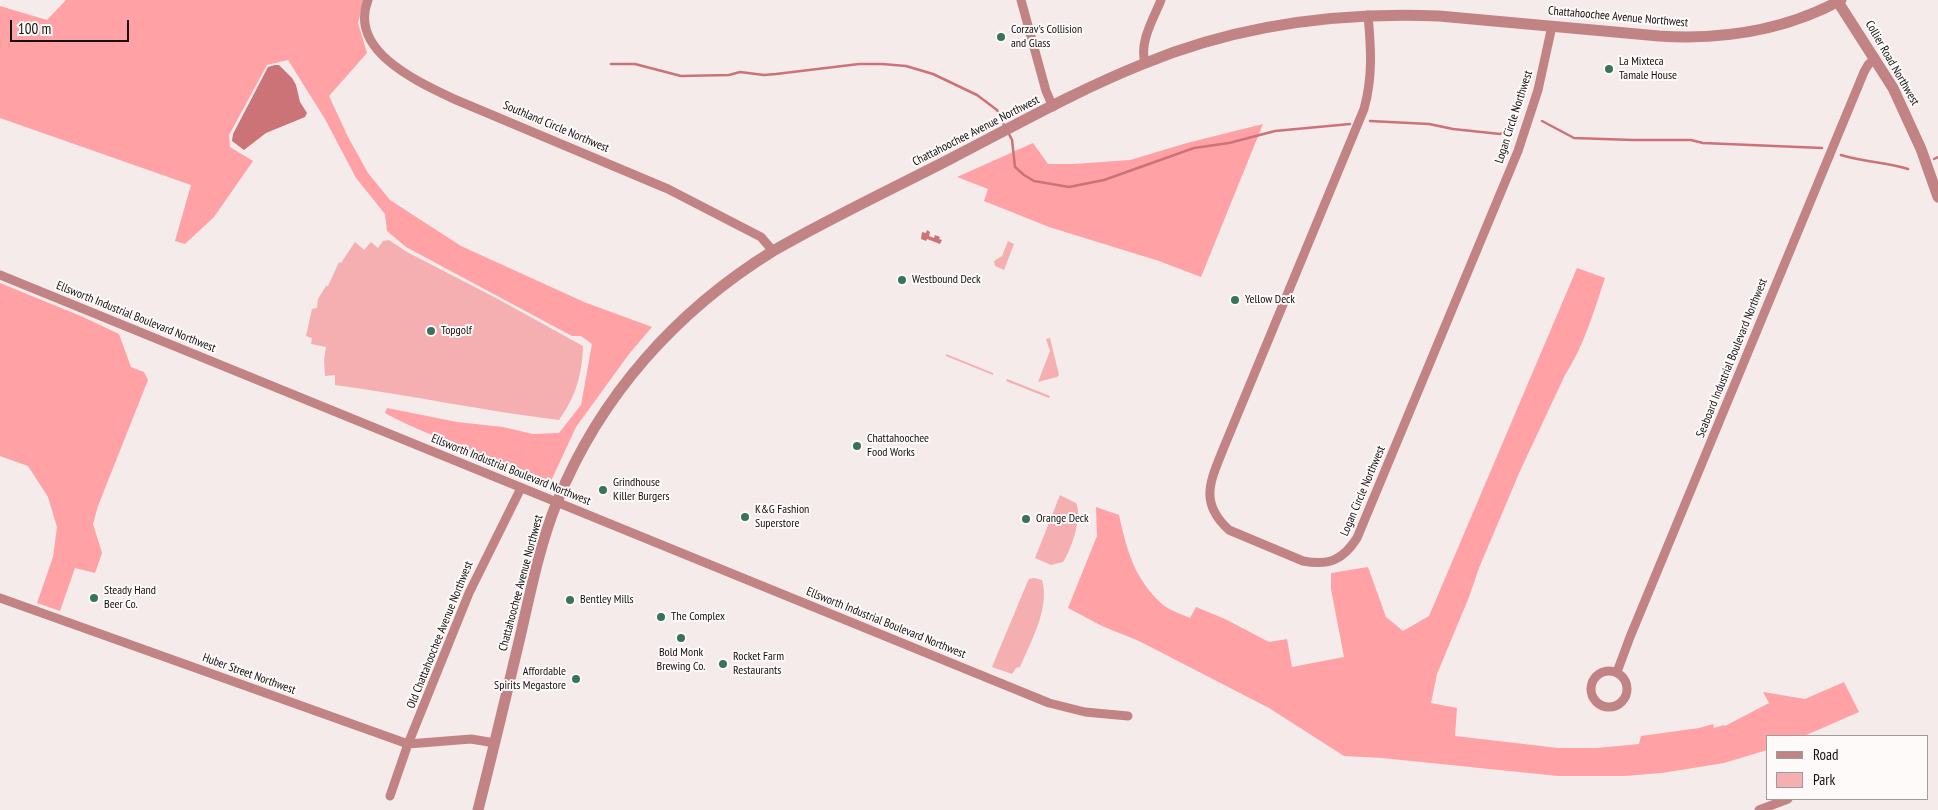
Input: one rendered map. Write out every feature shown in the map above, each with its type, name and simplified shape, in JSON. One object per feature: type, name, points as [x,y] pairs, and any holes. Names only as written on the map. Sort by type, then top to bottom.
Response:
[{"type":"street","name":"Southland Circle Northwest","points":[[368,0],[364,19],[370,39],[389,62],[403,73],[454,99],[668,189],[761,237],[773,251]]},
{"type":"street","points":[[1021,0],[1046,91],[1053,107]]},
{"type":"street","points":[[1145,63],[1142,54],[1144,44],[1161,0]]},
{"type":"street","name":"Chattahoochee Avenue Northwest","points":[[478,810],[538,561],[557,502],[575,463],[615,396],[671,330],[703,301],[773,251],[1103,81],[1145,63],[1198,45],[1254,30],[1310,20],[1368,15],[1439,16],[1667,37],[1722,36],[1781,24],[1839,1]]},
{"type":"street","name":"Collier Road Northwest","points":[[1839,1],[1893,88],[1908,119],[1938,197]]},
{"type":"street","name":"Logan Circle Northwest","points":[[1368,15],[1372,69],[1364,109],[1224,447],[1209,488],[1213,512],[1229,530],[1303,561],[1316,564],[1341,557],[1350,549],[1357,538],[1518,151],[1538,90],[1552,26]]},
{"type":"street","name":"Seaboard Industrial Boulevard Northwest","points":[[1617,672],[1860,80],[1868,65],[1875,58]]},
{"type":"street","name":"Ellsworth Industrial Boulevard Northwest","points":[[0,276],[1049,703],[1085,712],[1128,716]]},
{"type":"street","name":"Old Chattahoochee Avenue Northwest","points":[[390,796],[408,744],[469,593],[520,488]]},
{"type":"street","name":"Huber Street Northwest","points":[[0,598],[408,744],[472,739],[494,742]]},
{"type":"street","points":[[1604,671],[1617,672],[1625,678],[1628,684],[1626,696],[1623,701],[1613,707],[1601,705],[1596,701],[1591,690],[1594,678],[1604,671]]},
{"type":"street","points":[[1759,810],[1785,800]]},
{"type":"green space","name":"Topgolf","points":[[389,240],[407,252],[583,346],[577,385],[570,402],[559,420],[335,385],[335,375],[325,376],[324,360],[326,347],[311,344],[312,338],[306,336],[312,309],[317,308],[318,299],[326,286],[328,286],[339,262],[341,263],[355,242],[364,250],[371,242],[378,248],[383,241]]},
{"type":"green space","points":[[1008,241],[1014,244],[1004,270],[995,266],[994,261],[1002,256]]},
{"type":"green space","points":[[1050,338],[1059,375],[1038,382],[1050,351],[1046,339]]},
{"type":"green space","points":[[946,354],[993,373],[993,375],[946,356]]},
{"type":"green space","points":[[1007,379],[1050,396],[1049,398],[1006,381]]},
{"type":"green space","points":[[1060,495],[1076,503],[1078,509],[1077,524],[1072,542],[1063,562],[1051,565],[1035,558]]},
{"type":"green space","points":[[1029,579],[1042,580],[1044,591],[1041,613],[1020,667],[1016,668],[1012,674],[992,667],[1027,583]]},
{"type":"shaded area","points":[[66,0],[364,0],[358,23],[367,53],[329,96],[348,137],[368,173],[390,200],[461,246],[584,302],[652,327],[629,354],[576,427],[551,481],[430,434],[385,413],[387,408],[457,422],[503,427],[533,434],[559,433],[581,405],[592,344],[581,336],[572,336],[406,247],[387,231],[385,214],[356,178],[325,119],[288,60],[267,65],[229,135],[230,147],[253,161],[214,217],[185,244],[175,241],[191,185],[0,118],[0,6],[47,20]]},
{"type":"shaded area","points":[[279,65],[292,78],[296,85],[300,102],[307,113],[305,117],[266,133],[244,150],[232,141],[233,134],[268,67]]},
{"type":"shaded area","points":[[1263,124],[1201,277],[1159,261],[1049,227],[984,201],[988,189],[957,177],[1033,143],[1048,164],[1130,160],[1187,143]]},
{"type":"shaded area","points":[[927,230],[930,232],[929,236],[934,238],[935,235],[940,237],[939,239],[942,240],[940,244],[927,239],[926,241],[921,239],[922,232],[926,233]]},
{"type":"shaded area","points":[[1577,268],[1605,278],[1597,303],[1583,340],[1520,471],[1479,568],[1437,674],[1431,703],[1457,708],[1455,736],[1558,748],[1597,748],[1639,744],[1641,736],[1699,728],[1713,724],[1714,728],[1725,726],[1769,703],[1763,692],[1805,699],[1844,682],[1859,712],[1806,735],[1766,735],[1766,750],[1724,763],[1662,773],[1624,776],[1558,776],[1382,758],[1344,756],[1269,708],[1139,641],[1102,626],[1068,608],[1097,536],[1096,507],[1119,515],[1125,540],[1138,574],[1152,594],[1162,604],[1190,618],[1196,607],[1225,619],[1269,642],[1287,639],[1292,667],[1344,657],[1331,589],[1331,573],[1368,567],[1386,617],[1403,631],[1429,616]]},
{"type":"shaded area","points":[[0,283],[119,334],[131,367],[144,372],[148,380],[98,506],[93,524],[102,553],[95,573],[75,568],[60,611],[37,603],[53,557],[57,527],[48,497],[28,466],[0,456]]},
{"type":"waterway","points":[[611,64],[635,64],[681,76],[729,75],[740,72],[764,75],[859,64],[906,66],[933,74],[977,95],[997,110],[1005,127]]},
{"type":"waterway","points":[[1370,121],[1429,124],[1453,129],[1500,134],[1516,125]]},
{"type":"waterway","points":[[1542,121],[1574,138],[1691,140],[1703,143],[1822,148]]},
{"type":"waterway","points":[[1008,132],[1012,140],[1015,167],[1034,181],[1069,187],[1104,180],[1194,148],[1229,143],[1275,131],[1350,124]]},
{"type":"waterway","points":[[1841,155],[1908,169]]},
{"type":"waterway","points":[[1934,159],[1938,157]]},
{"type":"place","name":"Corzav's Collision and Glass","points":[[1001,37]]},
{"type":"place","name":"La Mixteca Tamale House","points":[[1609,69]]},
{"type":"place","name":"Westbound Deck","points":[[902,280]]},
{"type":"place","name":"Yellow Deck","points":[[1235,300]]},
{"type":"place","name":"Topgolf","points":[[431,331]]},
{"type":"place","name":"Chattahoochee Food Works","points":[[857,446]]},
{"type":"place","name":"Grindhouse Killer Burgers","points":[[603,490]]},
{"type":"place","name":"K&G Fashion Superstore","points":[[745,517]]},
{"type":"place","name":"Orange Deck","points":[[1026,519]]},
{"type":"place","name":"Steady Hand Beer Co.","points":[[94,598]]},
{"type":"place","name":"Bentley Mills","points":[[570,600]]},
{"type":"place","name":"The Complex","points":[[661,617]]},
{"type":"place","name":"Bold Monk Brewing Co.","points":[[681,638]]},
{"type":"place","name":"Rocket Farm Restaurants","points":[[723,664]]},
{"type":"place","name":"Affordable Spirits Megastore","points":[[576,679]]}]
